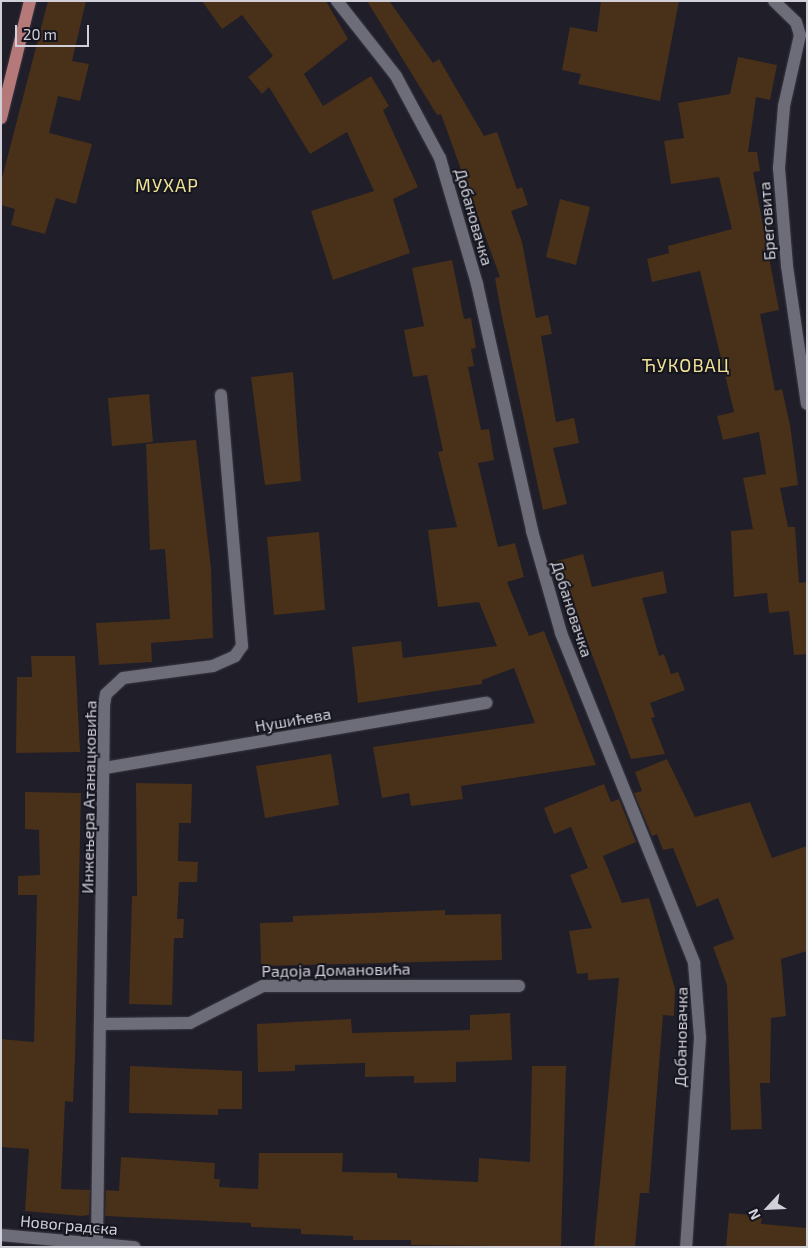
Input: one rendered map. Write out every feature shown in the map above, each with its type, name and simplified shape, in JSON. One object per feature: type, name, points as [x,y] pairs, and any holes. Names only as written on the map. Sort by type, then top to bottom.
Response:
[{"type":"main road","points":[[1,118],[30,1]]},
{"type":"street","name":"Добановачка","points":[[337,1],[391,68],[422,117],[440,158],[477,284],[532,531],[561,633],[694,963],[700,1038],[686,1247]]},
{"type":"street","points":[[774,1],[796,22],[803,36]]},
{"type":"street","name":"Бреговита","points":[[803,36],[784,106],[779,168],[786,266],[807,404]]},
{"type":"street","name":"Инжењера Атанацковића","points":[[98,1243],[103,1024],[104,705],[114,684],[134,675],[226,662],[242,646],[221,395]]},
{"type":"street","name":"Нушићева","points":[[105,768],[487,703]]},
{"type":"street","name":"Радоја Домановића","points":[[103,1024],[190,1023],[263,986],[518,986]]},
{"type":"street","name":"Новоградска","points":[[1,1235],[134,1247]]},
{"type":"building","points":[[48,1],[86,1],[72,61],[89,64],[80,101],[58,96],[49,133],[92,144],[76,204],[56,198],[45,234],[11,225],[15,209],[1,205],[1,182]]},
{"type":"building","points":[[202,1],[326,1],[348,39],[304,74],[323,106],[371,76],[389,106],[383,110],[418,187],[393,199],[410,253],[333,280],[311,211],[374,191],[347,132],[310,154],[269,87],[262,94],[248,77],[273,56],[242,15],[222,29]]},
{"type":"building","points":[[367,1],[390,2],[433,63],[439,59],[484,136],[497,132],[517,189],[522,187],[528,205],[511,211],[522,242],[536,318],[548,315],[552,334],[541,336],[556,422],[574,418],[579,443],[553,448],[567,504],[543,510],[501,312],[495,278],[500,277],[441,114],[437,115]]},
{"type":"building","points":[[601,1],[679,1],[660,101],[578,84],[581,74],[562,70],[570,27],[597,32]]},
{"type":"building","points":[[738,57],[777,65],[770,100],[756,97],[748,152],[757,152],[760,171],[753,172],[779,310],[760,314],[775,391],[782,389],[790,425],[798,485],[780,488],[788,527],[795,527],[799,583],[807,582],[807,654],[794,655],[789,611],[769,613],[767,593],[734,597],[731,531],[753,529],[743,478],[766,474],[759,432],[723,440],[717,416],[734,412],[700,271],[652,282],[647,259],[669,253],[668,246],[732,229],[719,177],[671,184],[664,141],[684,138],[678,103],[730,94]]},
{"type":"building","points":[[560,199],[590,207],[576,265],[546,257]]},
{"type":"building","points":[[452,260],[464,319],[471,318],[476,348],[471,349],[474,366],[468,367],[481,430],[489,429],[494,460],[478,463],[498,547],[515,543],[524,577],[507,582],[529,636],[544,631],[596,765],[461,786],[463,799],[411,806],[409,793],[382,798],[373,747],[535,723],[514,668],[482,680],[482,684],[358,703],[352,647],[401,641],[403,658],[497,646],[479,602],[438,607],[428,530],[457,527],[438,452],[443,451],[427,375],[413,377],[404,330],[424,326],[412,268]]},
{"type":"building","points":[[293,372],[301,481],[265,485],[251,377]]},
{"type":"building","points":[[149,394],[153,442],[112,446],[108,398]]},
{"type":"building","points":[[196,440],[211,568],[213,638],[151,643],[152,662],[99,665],[96,623],[170,619],[165,549],[150,550],[146,444]]},
{"type":"building","points":[[319,532],[325,610],[274,615],[267,537]]},
{"type":"building","points":[[583,554],[592,587],[663,571],[667,593],[642,598],[659,656],[664,654],[671,674],[678,672],[685,690],[650,703],[655,717],[651,718],[665,754],[631,759],[557,561]]},
{"type":"building","points":[[31,656],[75,656],[80,752],[16,753],[17,677],[32,677]]},
{"type":"building","points":[[331,754],[339,805],[265,818],[256,766]]},
{"type":"building","points":[[667,759],[695,817],[750,802],[772,858],[807,846],[807,951],[781,959],[786,1016],[771,1018],[770,1083],[760,1083],[762,1129],[731,1130],[727,985],[713,947],[734,939],[718,898],[697,907],[673,848],[663,850],[657,834],[652,836],[634,793],[642,791],[635,772]]},
{"type":"building","points":[[136,783],[192,784],[191,823],[179,823],[178,861],[198,862],[197,882],[179,882],[177,919],[184,919],[183,938],[174,938],[172,1005],[129,1004],[132,896],[137,896]]},
{"type":"building","points":[[604,784],[611,802],[619,799],[636,842],[603,856],[622,903],[649,898],[675,989],[674,1016],[663,1015],[649,1193],[640,1193],[635,1247],[594,1247],[619,978],[588,980],[588,973],[577,974],[569,931],[592,928],[570,875],[588,868],[571,827],[554,834],[544,808]]},
{"type":"building","points":[[25,792],[81,793],[73,1102],[65,1101],[61,1189],[90,1190],[89,1215],[82,1216],[25,1211],[29,1149],[1,1147],[1,1039],[34,1042],[37,895],[18,895],[18,876],[40,875],[39,830],[25,829]]},
{"type":"building","points":[[445,910],[445,915],[501,914],[502,960],[261,966],[260,923],[293,922],[293,916]]},
{"type":"building","points":[[510,1013],[512,1060],[456,1062],[456,1082],[414,1083],[414,1076],[365,1077],[365,1063],[295,1065],[295,1071],[258,1072],[257,1024],[351,1019],[352,1033],[470,1030],[470,1015]]},
{"type":"building","points":[[130,1066],[242,1071],[242,1109],[218,1109],[218,1115],[129,1113]]},
{"type":"building","points":[[532,1066],[566,1066],[561,1247],[411,1245],[411,1240],[353,1240],[353,1236],[301,1234],[301,1229],[251,1227],[251,1223],[105,1216],[106,1190],[119,1191],[121,1157],[215,1163],[214,1179],[220,1179],[219,1187],[258,1189],[259,1153],[343,1153],[342,1172],[397,1173],[397,1178],[478,1182],[479,1158],[530,1162]]},
{"type":"building","points":[[729,1213],[762,1216],[761,1224],[807,1228],[807,1247],[726,1247]]},
{"type":"district","name":"МУХАР","points":[[167,185]]},
{"type":"district","name":"ЋУКОВАЦ","points":[[686,365]]}]
